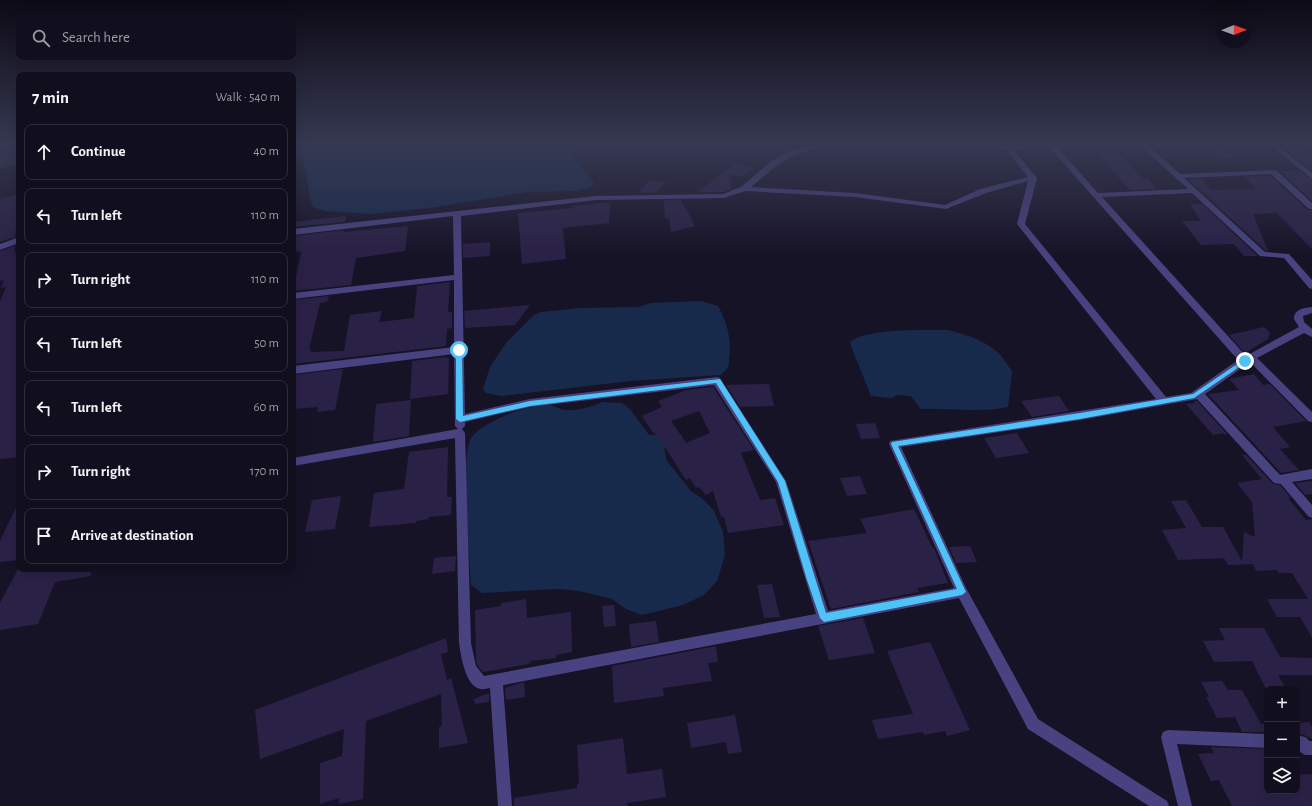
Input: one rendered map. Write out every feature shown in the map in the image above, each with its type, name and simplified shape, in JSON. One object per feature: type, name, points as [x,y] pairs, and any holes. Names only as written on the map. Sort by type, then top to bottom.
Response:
[{"type":"street","points":[[296,232],[596,198],[724,196],[744,189],[754,181]]},
{"type":"street","points":[[744,189],[855,195],[946,207],[983,191],[1023,181]]},
{"type":"street","points":[[1032,181],[1022,224],[1164,401]]},
{"type":"street","points":[[1083,181],[1248,359],[1312,418]]},
{"type":"street","points":[[1183,181],[1262,254],[1286,256],[1312,286]]},
{"type":"street","points":[[1283,181],[1312,207]]},
{"type":"street","points":[[1096,195],[1194,191]]},
{"type":"street","points":[[457,214],[465,642],[470,669],[481,683],[962,592]]},
{"type":"street","points":[[0,247],[16,241]]},
{"type":"street","points":[[296,296],[458,277]]},
{"type":"street","points":[[1162,806],[1033,724],[962,592],[894,444],[1080,416],[1194,396],[1248,359],[1308,331],[1298,319],[1302,312],[1312,310]]},
{"type":"street","points":[[296,370],[459,350]]},
{"type":"street","points":[[460,419],[530,403],[717,381],[781,481],[810,580],[824,618]]},
{"type":"street","points":[[1198,393],[1278,480],[1312,474]]},
{"type":"street","points":[[296,461],[460,433]]},
{"type":"street","points":[[1283,480],[1312,513]]},
{"type":"street","points":[[496,680],[505,806]]},
{"type":"street","points":[[1185,806],[1168,737],[1264,741]]},
{"type":"street","points":[[1300,743],[1302,743],[1305,748],[1312,748]]},
{"type":"water","points":[[307,181],[593,181],[593,186],[578,191],[528,192],[430,208],[371,214],[324,211],[313,207]]},
{"type":"water","points":[[701,301],[718,306],[728,332],[730,345],[729,364],[726,370],[720,375],[630,381],[502,396],[486,393],[483,389],[490,367],[506,343],[534,315],[541,312],[581,308],[638,307],[651,303]]},
{"type":"water","points":[[947,330],[979,340],[991,347],[1003,358],[1012,371],[1008,407],[986,410],[921,409],[911,396],[897,395],[892,398],[871,396],[850,342],[858,337],[881,332]]},
{"type":"water","points":[[603,402],[622,403],[630,409],[649,435],[674,432],[682,435],[682,439],[664,449],[667,461],[691,491],[704,500],[714,511],[723,532],[725,555],[717,581],[704,595],[683,605],[642,615],[626,609],[612,599],[579,591],[560,589],[482,593],[471,585],[467,531],[466,463],[468,447],[472,437],[491,422],[508,414],[525,409],[541,405],[552,405],[564,410],[574,410]]},
{"type":"building","points":[[648,181],[666,182],[656,193],[639,193]]},
{"type":"building","points":[[713,181],[730,181],[731,189],[723,192],[698,192]]},
{"type":"building","points":[[1122,181],[1149,181],[1157,189],[1130,190]]},
{"type":"building","points":[[1190,181],[1202,181],[1211,190],[1256,189],[1248,181],[1275,181],[1308,210],[1312,210],[1312,249],[1277,213],[1253,214],[1268,251],[1266,251]]},
{"type":"building","points":[[1290,181],[1312,181],[1312,201]]},
{"type":"building","points":[[16,195],[15,237],[0,242],[0,199]]},
{"type":"building","points":[[664,200],[681,200],[695,226],[671,232],[669,219],[665,219]]},
{"type":"building","points":[[610,203],[609,223],[563,228],[566,259],[522,264],[518,213],[573,208],[572,206]]},
{"type":"building","points":[[1190,204],[1202,204],[1258,256],[1244,256],[1234,244],[1201,245],[1182,221],[1201,221]]},
{"type":"building","points":[[346,216],[345,222],[296,227],[296,222]]},
{"type":"building","points":[[408,226],[405,251],[356,258],[351,285],[296,291],[296,276],[301,252],[296,251],[296,236],[344,230],[344,232]]},
{"type":"building","points":[[490,242],[490,256],[463,258],[463,244]]},
{"type":"building","points":[[15,246],[14,256],[16,250],[16,457],[0,459],[0,301],[6,287],[1,288],[4,280],[0,281],[0,251]]},
{"type":"building","points":[[450,282],[448,312],[452,312],[452,328],[447,329],[446,346],[296,364],[296,300],[329,296],[327,302],[320,303],[309,349],[311,349],[310,352],[344,351],[350,315],[382,311],[379,322],[414,318],[417,286]]},
{"type":"building","points":[[530,305],[515,325],[465,328],[464,311]]},
{"type":"building","points":[[1264,327],[1270,333],[1268,339],[1245,353],[1229,335]]},
{"type":"building","points":[[446,357],[449,358],[448,394],[410,399],[412,361]]},
{"type":"building","points":[[343,369],[335,410],[317,412],[318,407],[296,409],[296,375]]},
{"type":"building","points":[[1254,374],[1263,385],[1270,384],[1306,421],[1273,427],[1290,447],[1280,449],[1299,470],[1281,473],[1208,394],[1239,390],[1229,379]]},
{"type":"building","points":[[769,384],[774,406],[740,407],[726,385]]},
{"type":"building","points":[[713,387],[754,450],[741,453],[760,500],[775,498],[784,525],[728,533],[724,517],[721,517],[713,491],[706,495],[699,487],[696,488],[690,478],[686,480],[656,433],[654,434],[642,416],[662,407],[658,401],[687,390]],"holes":[[[699,411],[710,433],[686,443],[671,421]]]},
{"type":"building","points":[[1059,396],[1069,411],[1032,417],[1021,401]]},
{"type":"building","points":[[411,400],[409,436],[373,442],[376,404]]},
{"type":"building","points":[[1194,401],[1197,401],[1227,434],[1224,435],[1223,433],[1213,435],[1186,404],[1195,403]]},
{"type":"building","points":[[875,423],[880,438],[861,439],[856,424]]},
{"type":"building","points":[[1017,433],[1029,453],[996,458],[984,438]]},
{"type":"building","points":[[448,447],[447,497],[452,497],[451,515],[429,517],[429,519],[416,521],[416,523],[369,527],[374,493],[404,489],[409,452]]},
{"type":"building","points":[[1242,455],[1246,455],[1273,484],[1280,485],[1291,498],[1288,498],[1306,520],[1312,519],[1312,638],[1300,617],[1277,617],[1267,599],[1308,599],[1292,573],[1279,573],[1277,570],[1256,571],[1253,564],[1228,565],[1224,558],[1178,560],[1162,530],[1186,528],[1171,501],[1186,500],[1202,527],[1223,527],[1242,561],[1244,532],[1255,537],[1252,502],[1237,483],[1262,479]]},
{"type":"building","points":[[860,476],[867,494],[847,496],[840,478]]},
{"type":"building","points":[[1312,481],[1312,494],[1305,495],[1295,483]]},
{"type":"building","points":[[341,496],[335,529],[305,532],[312,500]]},
{"type":"building","points":[[16,507],[16,560],[0,562],[0,541]]},
{"type":"building","points":[[914,509],[932,547],[934,548],[948,583],[917,588],[919,592],[831,609],[808,541],[867,533],[860,519]]},
{"type":"building","points":[[970,546],[977,562],[956,563],[949,547]]},
{"type":"building","points":[[456,556],[455,571],[432,574],[434,558]]},
{"type":"building","points":[[16,572],[91,572],[91,576],[55,582],[38,624],[0,630],[0,603]]},
{"type":"building","points":[[772,584],[780,617],[764,618],[757,585]]},
{"type":"building","points":[[526,599],[527,618],[571,612],[572,652],[556,655],[556,658],[530,661],[530,663],[524,665],[483,672],[477,665],[476,659],[475,610],[501,606],[501,603]]},
{"type":"building","points":[[614,605],[616,626],[604,627],[602,606]]},
{"type":"building","points":[[863,618],[875,653],[829,660],[818,626]]},
{"type":"building","points":[[656,621],[659,642],[631,647],[629,624]]},
{"type":"building","points":[[1219,628],[1264,628],[1280,657],[1312,658],[1312,675],[1278,675],[1284,686],[1264,686],[1252,661],[1214,662],[1203,641],[1225,640]]},
{"type":"building","points":[[446,638],[448,652],[441,654],[447,680],[451,678],[468,743],[439,748],[439,727],[442,726],[441,694],[366,721],[363,799],[339,804],[339,798],[320,804],[320,763],[342,756],[344,729],[260,759],[255,710]]},
{"type":"building","points":[[930,642],[970,730],[947,736],[945,731],[924,735],[923,732],[878,739],[872,720],[913,714],[887,651]]},
{"type":"building","points":[[716,646],[718,662],[708,663],[712,681],[663,688],[664,696],[614,703],[612,666]]},
{"type":"building","points":[[1222,681],[1228,690],[1242,690],[1261,724],[1264,724],[1264,732],[1242,732],[1235,717],[1217,718],[1206,697],[1209,697],[1201,682]]},
{"type":"building","points":[[524,682],[525,697],[506,700],[505,688]]},
{"type":"building","points":[[489,693],[489,702],[475,704],[474,699]]},
{"type":"building","points":[[735,715],[742,752],[728,754],[726,742],[691,748],[687,723]]},
{"type":"building","points":[[1309,722],[1312,727],[1312,739],[1300,734],[1300,723]]},
{"type":"building","points":[[623,738],[627,774],[662,769],[666,797],[627,803],[628,806],[514,806],[514,798],[577,788],[577,784],[579,784],[577,745]]},
{"type":"building","points":[[1211,747],[1264,749],[1264,794],[1300,794],[1300,775],[1312,774],[1312,806],[1232,806],[1219,780],[1211,781],[1198,754],[1214,753]]},
{"type":"route","points":[[459,350],[460,419],[530,403],[717,381],[781,481],[810,580],[824,618],[962,592],[894,444],[1080,416],[1194,396],[1245,361]]}]
